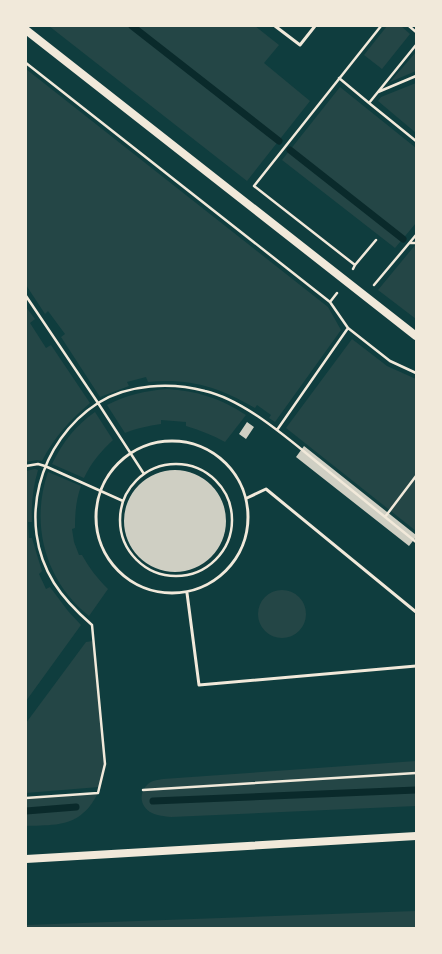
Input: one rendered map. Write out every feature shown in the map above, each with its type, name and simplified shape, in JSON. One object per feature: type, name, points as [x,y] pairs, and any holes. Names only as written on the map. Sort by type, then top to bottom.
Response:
[{"type":"main road","points":[[26,30],[416,336]]},
{"type":"main road","points":[[26,859],[416,836]]},
{"type":"lane","points":[[275,26],[300,45],[315,26]]},
{"type":"lane","points":[[175,440],[198,444],[220,456],[236,475],[246,498],[249,523],[243,547],[230,568],[210,584],[187,593],[162,593],[138,586],[118,571],[104,553],[96,531],[95,508],[101,486],[113,467],[130,452],[152,442],[175,440]]},
{"type":"lane","points":[[246,498],[266,489],[416,612]]},
{"type":"lane","points":[[187,593],[199,685],[416,666]]},
{"type":"path","points":[[359,273],[354,267],[254,186],[338,78],[381,26]]},
{"type":"path","points":[[409,26],[416,32]]},
{"type":"path","points":[[369,103],[416,45]]},
{"type":"path","points":[[26,62],[330,302],[348,328],[390,361],[416,372]]},
{"type":"path","points":[[378,92],[416,76]]},
{"type":"path","points":[[338,78],[416,140]]},
{"type":"path","points":[[369,281],[374,285],[416,235]]},
{"type":"path","points":[[330,302],[354,267],[376,240]]},
{"type":"path","points":[[409,243],[416,243]]},
{"type":"path","points":[[26,296],[144,474]]},
{"type":"path","points":[[277,430],[348,328]]},
{"type":"path","points":[[26,798],[98,793],[105,764],[92,625],[64,598],[53,582],[45,566],[36,532],[37,497],[39,486],[53,451],[74,424],[98,403],[127,390],[164,385],[186,386],[207,391],[226,398],[277,430],[416,542]]},
{"type":"path","points":[[26,466],[38,464],[46,466],[123,501]]},
{"type":"path","points":[[168,465],[184,465],[199,469],[214,479],[225,493],[231,509],[232,527],[227,544],[218,558],[204,570],[187,576],[170,576],[153,572],[138,562],[128,550],[121,536],[119,520],[123,501],[128,490],[139,478],[152,469],[168,465]]},
{"type":"path","points":[[385,517],[416,476]]},
{"type":"path","points":[[216,553],[220,555]]},
{"type":"path","points":[[144,790],[416,773]]},
{"type":"shaded area","points":[[49,26],[255,26],[279,45],[264,63],[310,101],[247,181]]},
{"type":"shaded area","points":[[387,26],[401,26],[410,34],[382,69],[364,55]]},
{"type":"shaded area","points":[[416,52],[416,71],[390,82]]},
{"type":"shaded area","points":[[26,69],[328,307],[341,330],[275,422],[269,418],[271,415],[257,405],[255,408],[216,389],[177,381],[148,382],[146,377],[127,382],[129,386],[100,397],[61,337],[65,334],[48,311],[45,314],[26,285]]},
{"type":"shaded area","points":[[416,83],[416,133],[378,101],[381,97]]},
{"type":"shaded area","points":[[340,87],[416,148],[416,223],[395,248],[282,160]]},
{"type":"shaded area","points":[[416,244],[416,319],[378,290]]},
{"type":"shaded area","points":[[26,307],[35,319],[30,323],[46,348],[51,345],[90,403],[63,429],[42,461],[37,460],[26,462]]},
{"type":"shaded area","points":[[352,339],[387,366],[416,379],[416,531],[286,428]]},
{"type":"shaded area","points":[[167,389],[208,396],[227,404],[246,415],[225,442],[186,426],[186,422],[161,420],[161,424],[143,427],[125,433],[107,405],[136,394]]},
{"type":"shaded area","points":[[95,412],[113,440],[104,448],[84,478],[52,464],[70,435],[81,423]]},
{"type":"shaded area","points":[[35,469],[38,470],[33,496],[32,522],[28,522],[29,538],[32,538],[42,571],[39,574],[46,589],[50,587],[68,611],[81,625],[26,701],[26,471]]},
{"type":"shaded area","points":[[48,472],[81,486],[76,507],[75,528],[72,529],[74,542],[79,555],[82,555],[100,581],[108,589],[89,616],[74,602],[62,586],[52,569],[45,550],[41,531],[41,512],[43,492]]},
{"type":"shaded area","points":[[277,590],[287,590],[296,594],[302,600],[305,605],[305,623],[296,634],[287,638],[277,638],[268,634],[262,628],[258,619],[258,609],[262,600],[268,594]]},
{"type":"shaded area","points":[[93,641],[105,764],[99,787],[26,793],[26,723],[86,642]]},
{"type":"shaded area","points":[[416,761],[416,806],[171,817],[152,813],[145,807],[142,800],[143,791],[148,784],[153,781],[163,779]]},
{"type":"shaded area","points":[[98,793],[88,809],[71,821],[48,825],[26,826],[26,798]]},
{"type":"shaded area","points":[[416,911],[416,928],[26,928],[26,925]]},
{"type":"building","points":[[247,422],[254,427],[246,439],[239,434]]},
{"type":"building","points":[[304,446],[416,535],[409,546],[296,457]]},
{"type":"building","points":[[175,470],[195,473],[204,478],[218,492],[223,501],[226,521],[223,541],[218,550],[204,564],[195,569],[175,572],[155,569],[146,564],[132,550],[127,541],[124,521],[127,501],[132,492],[146,478],[155,473]]},
{"type":"waterway","points":[[132,26],[279,141]]},
{"type":"waterway","points":[[290,150],[403,239]]},
{"type":"waterway","points":[[153,801],[416,790]]},
{"type":"waterway","points":[[26,811],[76,807]]}]
